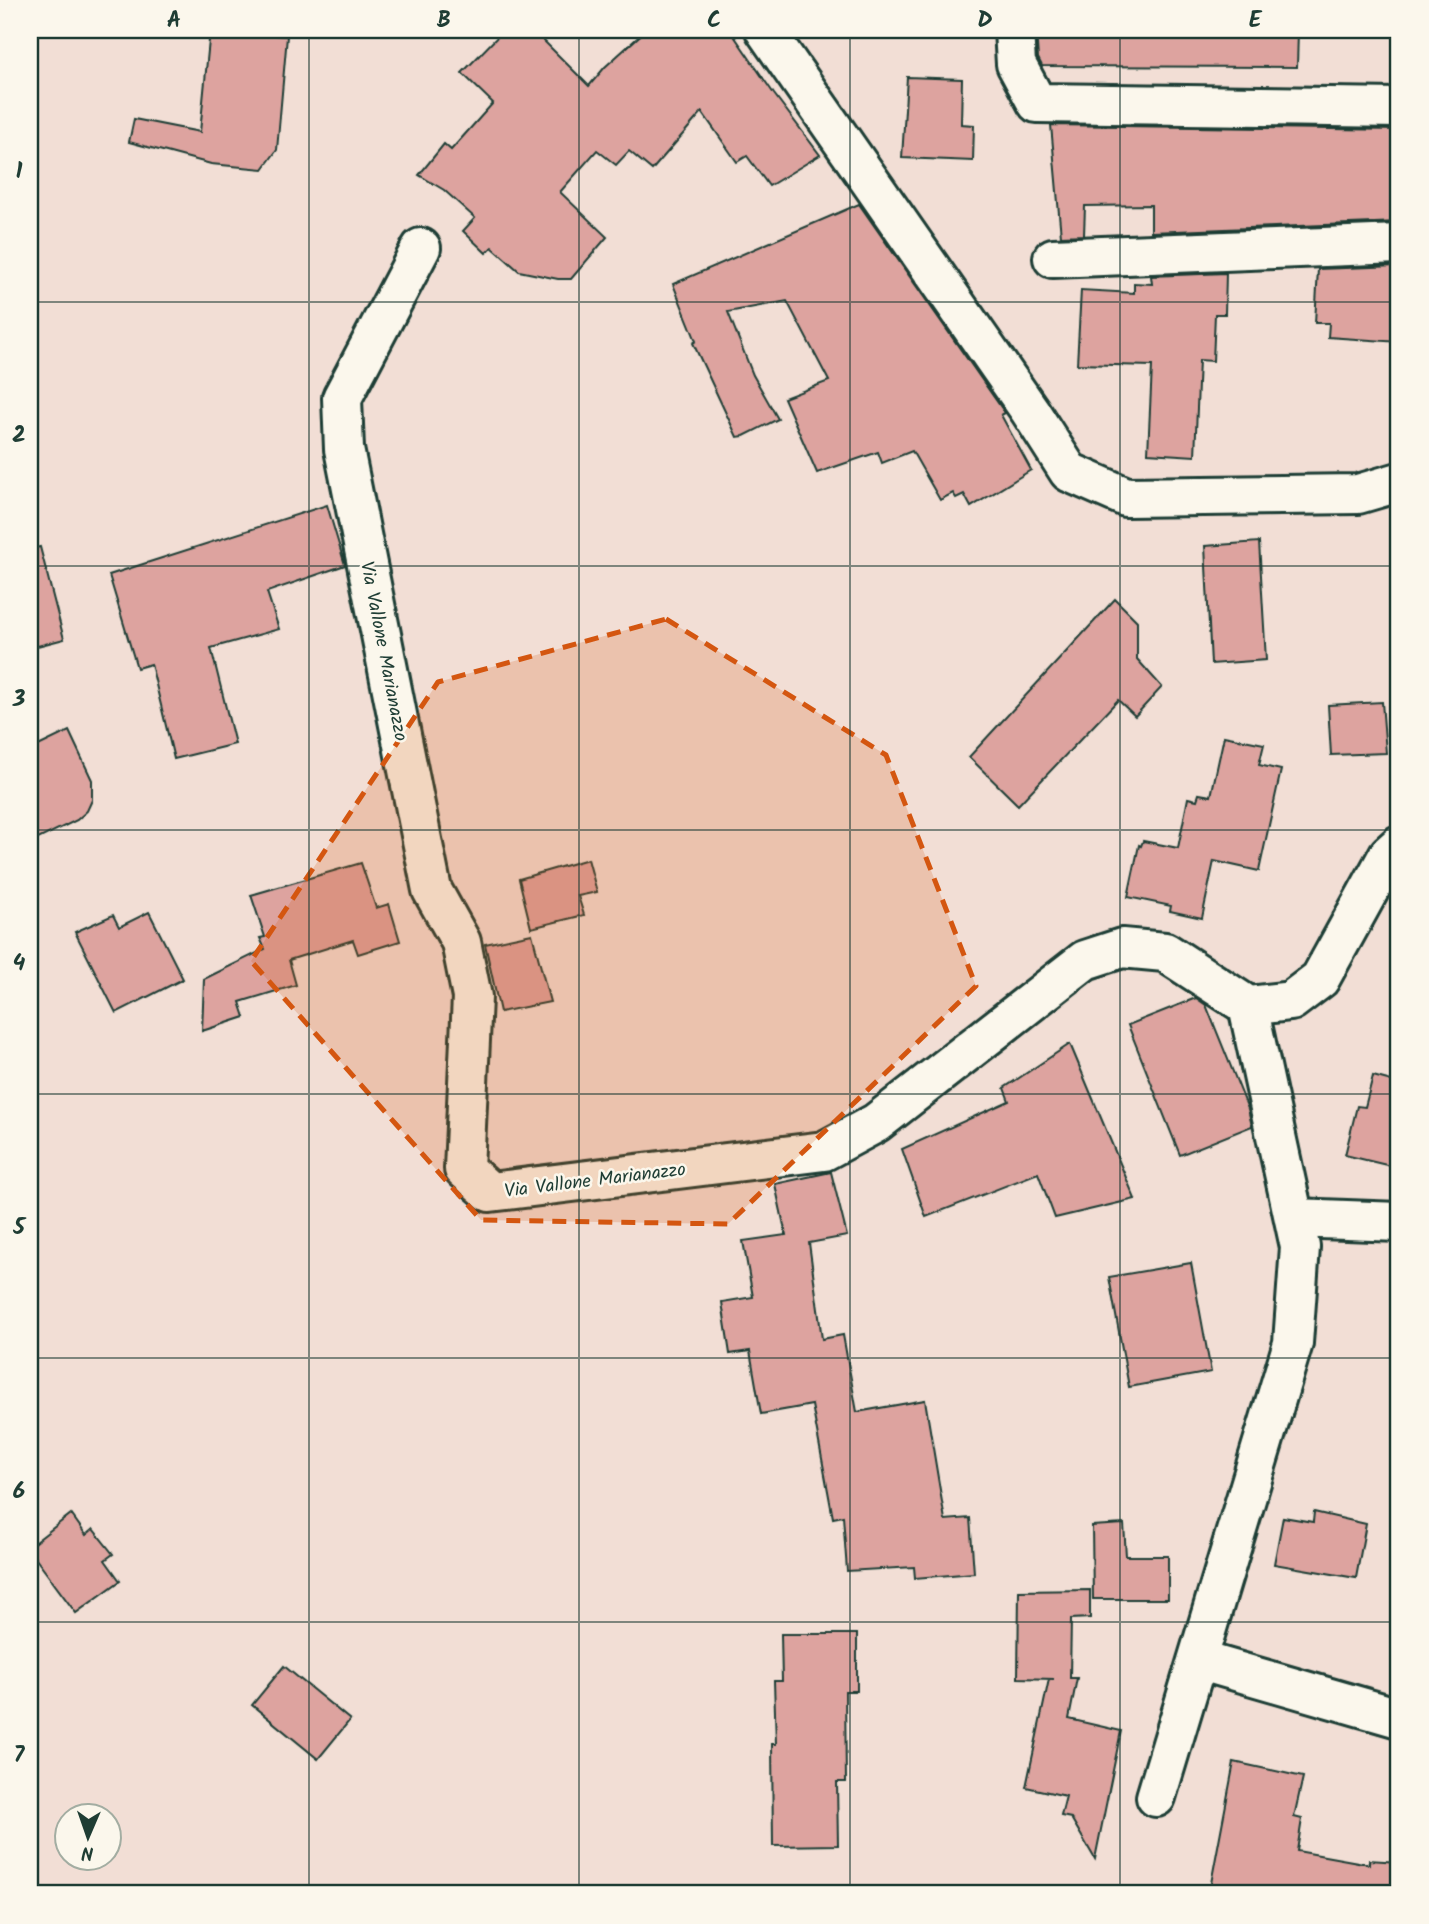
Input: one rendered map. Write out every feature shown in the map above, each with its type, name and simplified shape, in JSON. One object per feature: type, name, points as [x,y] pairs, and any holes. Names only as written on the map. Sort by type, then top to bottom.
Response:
[{"type":"street","points":[[765,30],[1030,411],[1069,472],[1126,497],[1358,494],[1399,482]]},
{"type":"street","points":[[1014,30],[1016,64],[1037,103],[1399,108]]},
{"type":"street","points":[[1053,258],[1399,244]]},
{"type":"street","name":"Via Vallone Marianazzo","points":[[421,248],[342,398],[344,449],[432,890],[461,942],[472,997],[464,1169],[491,1192],[824,1151],[876,1123],[1085,960],[1122,948],[1165,952],[1248,1006]]},
{"type":"street","points":[[1156,1797],[1293,1343],[1300,1247],[1248,1006],[1290,1001],[1320,979],[1389,854],[1399,845]]},
{"type":"street","points":[[1294,1218],[1399,1222]]},
{"type":"street","points":[[1198,1660],[1399,1718]]},
{"type":"highlighted area","points":[[666,619],[886,755],[976,986],[728,1224],[481,1220],[251,961],[438,682]]},
{"type":"building","points":[[210,30],[287,36],[277,150],[263,169],[211,164],[129,142],[134,119],[200,132]]},
{"type":"building","points":[[504,30],[533,30],[589,86],[605,67],[646,30],[730,30],[820,155],[769,186],[747,156],[737,162],[702,112],[652,170],[629,151],[616,165],[597,150],[560,192],[607,237],[571,279],[519,271],[492,247],[486,253],[463,231],[475,218],[444,190],[419,175],[444,144],[451,150],[493,103],[462,73]]},
{"type":"building","points":[[1036,30],[1298,30],[1297,67],[1042,66],[1038,58]]},
{"type":"building","points":[[907,77],[962,79],[961,124],[974,125],[973,161],[902,158]]},
{"type":"building","points":[[1051,125],[1399,130],[1399,222],[1151,232],[1151,205],[1085,206],[1084,235],[1061,236]]},
{"type":"building","points":[[859,204],[1005,413],[1001,415],[1031,470],[971,507],[964,494],[956,498],[953,493],[940,500],[912,451],[882,463],[878,452],[817,473],[784,398],[829,381],[787,301],[728,312],[753,375],[778,419],[744,436],[737,437],[693,343],[696,341],[673,284]]},
{"type":"building","points":[[1399,266],[1399,342],[1328,337],[1329,323],[1315,323],[1318,269]]},
{"type":"building","points":[[1226,273],[1225,314],[1215,314],[1213,361],[1199,360],[1195,456],[1148,453],[1152,366],[1077,364],[1081,290],[1134,293],[1134,283],[1152,284],[1151,276]]},
{"type":"building","points":[[327,505],[345,565],[267,592],[279,629],[211,648],[235,744],[174,759],[151,664],[137,668],[109,575]]},
{"type":"building","points":[[1259,542],[1266,660],[1211,664],[1205,546]]},
{"type":"building","points":[[40,547],[64,639],[30,648],[30,549]]},
{"type":"building","points":[[1115,599],[1137,621],[1137,659],[1162,687],[1135,716],[1118,700],[1018,805],[969,757]]},
{"type":"building","points":[[1382,702],[1386,753],[1331,755],[1328,705]]},
{"type":"building","points":[[69,731],[92,780],[92,800],[87,811],[77,820],[30,843],[30,750]]},
{"type":"building","points":[[1224,736],[1264,744],[1259,765],[1281,770],[1259,871],[1214,861],[1202,918],[1170,911],[1171,906],[1128,897],[1139,845],[1141,846],[1143,841],[1178,848],[1188,798],[1197,800],[1199,794],[1211,796]]},
{"type":"building","points":[[588,859],[597,892],[578,896],[584,915],[531,928],[519,879]]},
{"type":"building","points":[[361,863],[376,908],[389,904],[400,941],[358,954],[353,940],[289,960],[296,985],[240,1002],[245,1017],[202,1031],[204,979],[265,949],[260,938],[265,937],[251,895]]},
{"type":"building","points":[[149,912],[183,979],[116,1013],[75,932],[113,915],[119,927]]},
{"type":"building","points":[[532,934],[550,1002],[500,1012],[485,944]]},
{"type":"building","points":[[1196,998],[1206,1005],[1248,1109],[1252,1126],[1180,1155],[1128,1025]]},
{"type":"building","points":[[1070,1044],[1135,1199],[1055,1218],[1038,1173],[926,1217],[902,1149],[1009,1101],[1004,1088]]},
{"type":"building","points":[[1373,1076],[1399,1083],[1399,1168],[1345,1155],[1357,1106],[1365,1107]]},
{"type":"building","points":[[831,1172],[847,1236],[809,1243],[822,1339],[843,1335],[857,1412],[925,1400],[945,1520],[970,1518],[974,1573],[915,1578],[914,1567],[847,1571],[843,1516],[833,1518],[812,1405],[761,1414],[750,1351],[730,1354],[722,1302],[753,1297],[743,1241],[786,1235],[775,1184]]},
{"type":"building","points":[[1191,1263],[1211,1372],[1129,1387],[1109,1277]]},
{"type":"building","points":[[1314,1512],[1366,1524],[1356,1578],[1274,1564],[1283,1517],[1313,1522]]},
{"type":"building","points":[[71,1514],[86,1535],[93,1529],[113,1554],[105,1560],[120,1581],[76,1613],[30,1551],[30,1546]]},
{"type":"building","points":[[1124,1524],[1126,1556],[1168,1556],[1168,1599],[1093,1599],[1092,1526]]},
{"type":"building","points":[[1090,1590],[1090,1618],[1071,1619],[1070,1678],[1077,1678],[1069,1719],[1121,1731],[1095,1859],[1071,1818],[1061,1816],[1066,1796],[1026,1787],[1049,1679],[1054,1679],[1018,1678],[1019,1591]]},
{"type":"building","points":[[781,1634],[857,1634],[857,1691],[845,1691],[846,1782],[837,1782],[838,1845],[773,1846],[772,1744],[776,1744],[774,1681],[782,1681]]},
{"type":"building","points":[[284,1666],[350,1720],[318,1759],[252,1705]]},
{"type":"building","points":[[1234,1762],[1303,1777],[1294,1817],[1302,1819],[1297,1851],[1369,1864],[1369,1860],[1399,1862],[1399,1894],[1209,1894]]}]
